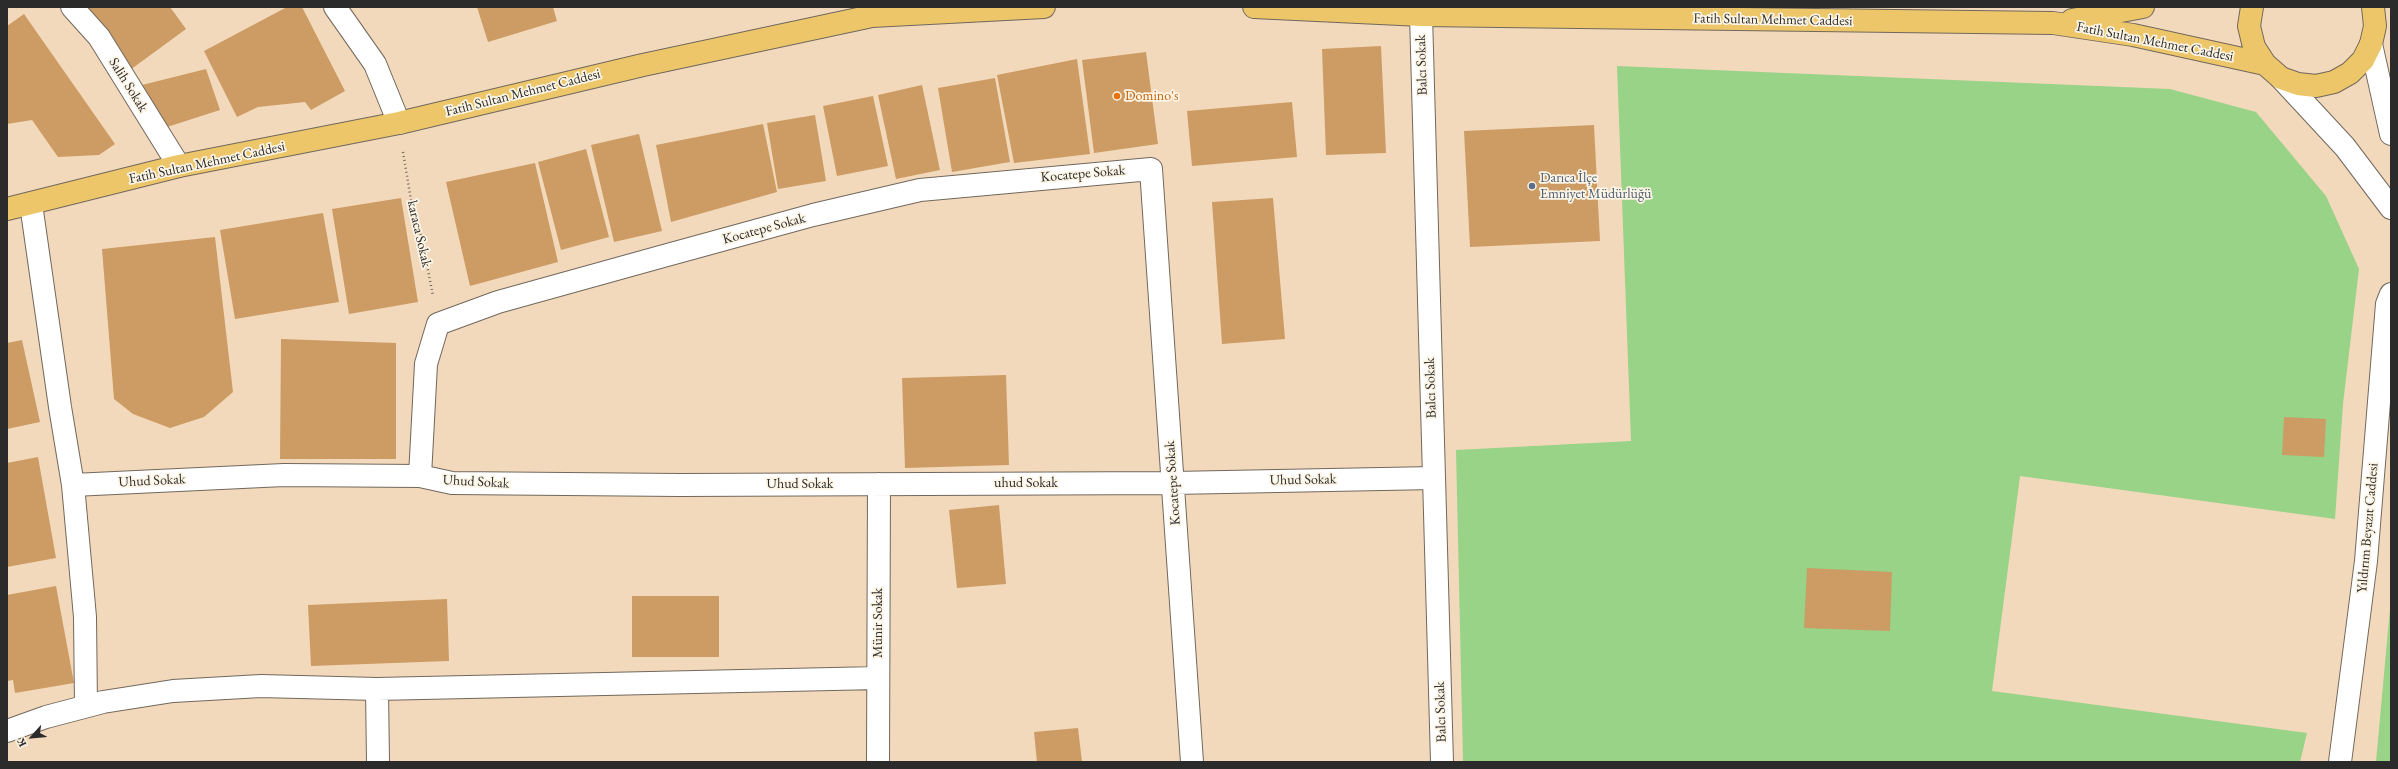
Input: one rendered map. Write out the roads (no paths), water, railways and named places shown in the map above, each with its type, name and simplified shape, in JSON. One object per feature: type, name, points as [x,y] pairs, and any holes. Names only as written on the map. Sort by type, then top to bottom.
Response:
[{"type":"main road","name":"Fatih Sultan Mehmet Caddesi","points":[[7,209],[179,166],[399,123],[643,65],[872,16],[886,11],[1044,7]]},
{"type":"main road","name":"Fatih Sultan Mehmet Caddesi","points":[[1254,7],[1421,15],[1742,13],[2053,23],[2133,35],[2273,71],[2298,84],[2316,86],[2334,82],[2350,73],[2363,60],[2371,44],[2375,26],[2373,7]]},
{"type":"main road","points":[[2053,23],[2143,7]]},
{"type":"main road","points":[[2252,7],[2249,26],[2254,47],[2273,71]]},
{"type":"street","name":"Salih Sokak","points":[[72,7],[99,37],[179,166]]},
{"type":"street","points":[[335,7],[375,64],[399,123]]},
{"type":"street","name":"Balcı Sokak","points":[[1421,15],[1442,762]]},
{"type":"street","points":[[2371,44],[2391,134]]},
{"type":"street","points":[[2273,71],[2344,146],[2391,208]]},
{"type":"street","name":"Kocatepe Sokak","points":[[420,476],[426,364],[438,324],[498,302],[813,215],[920,190],[1151,169],[1192,762]]},
{"type":"street","points":[[31,204],[60,407],[74,485],[86,617],[86,706]]},
{"type":"street","name":"Yıldırım Beyazıt Caddesi","points":[[2340,762],[2366,561],[2387,304],[2391,294]]},
{"type":"street","name":"Uhud Sokak","points":[[74,485],[284,475],[420,476],[452,483],[879,484]]},
{"type":"street","name":"Uhud Sokak","points":[[1173,483],[1434,478]]},
{"type":"street","name":"uhud Sokak","points":[[879,484],[1173,483]]},
{"type":"street","name":"Münir Sokak","points":[[878,762],[879,484]]},
{"type":"street","points":[[7,731],[86,706],[173,692],[261,686],[377,688],[878,678]]},
{"type":"street","points":[[377,688],[378,762]]},
{"type":"place","name":"Domino's","points":[[1117,96]]},
{"type":"place","name":"Darıca İlçe Emniyet Müdürlüğü","points":[[1532,186]]}]
